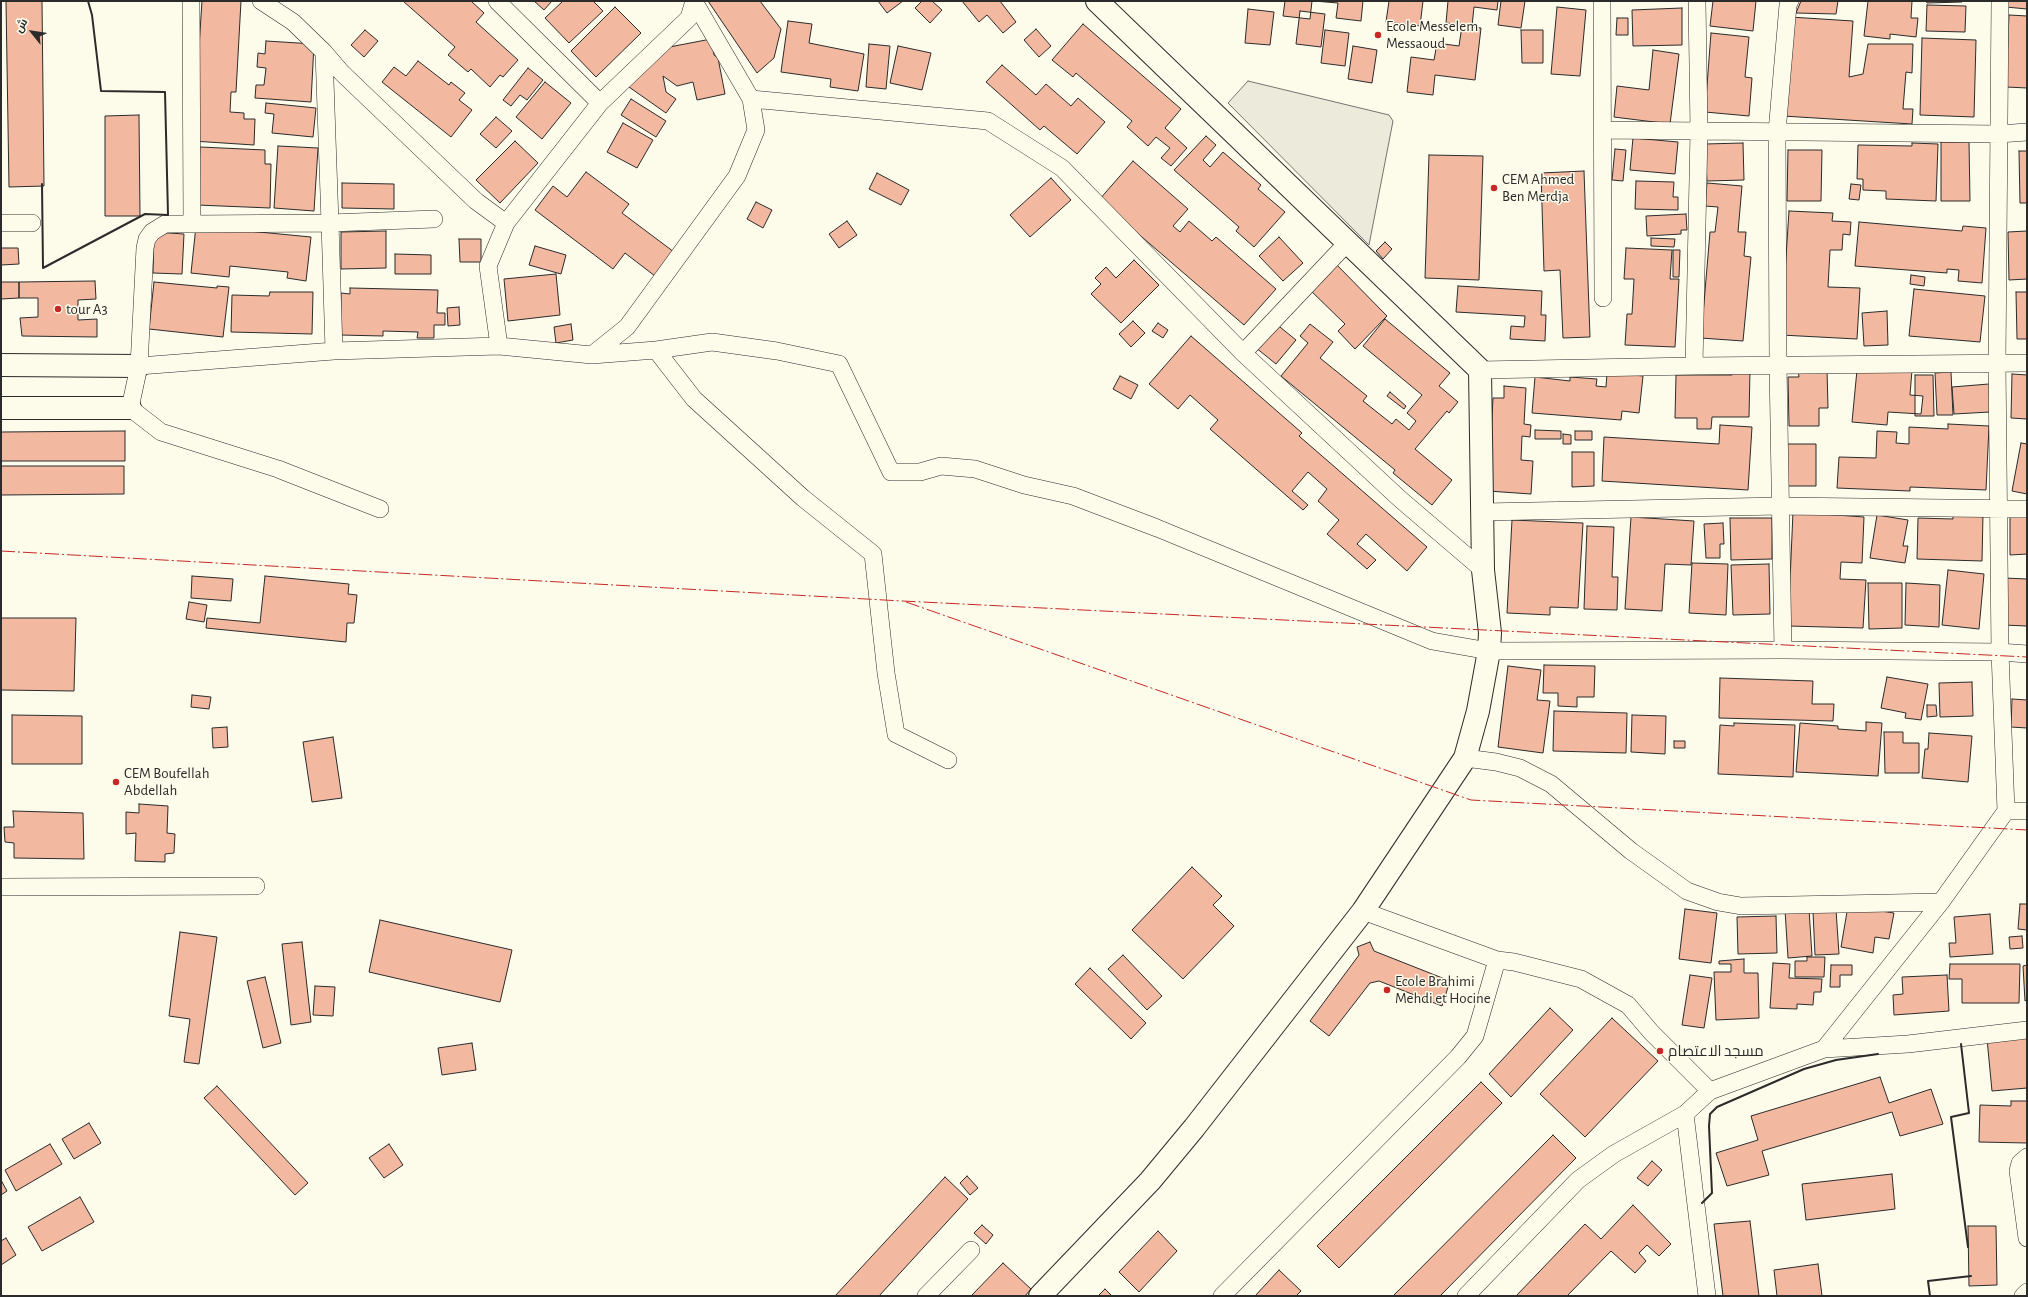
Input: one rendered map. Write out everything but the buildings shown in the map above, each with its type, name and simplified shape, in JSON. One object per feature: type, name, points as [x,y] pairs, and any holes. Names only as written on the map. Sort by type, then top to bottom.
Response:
[{"type":"street","points":[[191,1],[192,224]]},
{"type":"street","points":[[261,1],[293,22],[324,52],[342,73],[476,201],[506,224]]},
{"type":"street","points":[[497,1],[600,102]]},
{"type":"street","points":[[1097,1],[1480,370],[1694,366],[2027,363]]},
{"type":"street","points":[[1602,1],[1603,298]]},
{"type":"street","points":[[1694,366],[1698,131],[1697,1]]},
{"type":"street","points":[[1783,650],[1778,366],[1777,132],[1788,5],[1790,1]]},
{"type":"street","points":[[1824,1049],[1941,902],[2006,811],[2000,652],[1998,510],[1997,363],[2000,1]]},
{"type":"street","points":[[499,346],[488,266],[506,224],[600,102],[689,18],[695,2]]},
{"type":"street","points":[[592,355],[627,327],[737,176],[756,130],[751,99],[695,2]]},
{"type":"street","points":[[324,52],[334,351]]},
{"type":"street","points":[[751,99],[988,120],[1062,168],[1243,353],[1400,499],[1483,570]]},
{"type":"street","points":[[1603,130],[1999,134],[2027,132]]},
{"type":"street","points":[[130,408],[139,366],[145,248],[147,239],[152,232],[165,224],[330,223],[434,219]]},
{"type":"street","points":[[1,223],[32,223]]},
{"type":"street","points":[[1243,353],[1347,243]]},
{"type":"street","points":[[1,365],[139,366],[334,351],[499,346],[592,355],[656,350],[712,342],[777,352],[838,364],[891,472],[920,472],[941,466],[975,469],[1024,485],[1073,496],[1157,528],[1432,641],[1490,651],[1783,650],[2000,652],[2027,654]]},
{"type":"street","points":[[656,350],[694,399],[803,498],[873,554],[886,673],[896,734],[948,760]]},
{"type":"street","points":[[1040,1296],[1150,1181],[1194,1128],[1363,910],[1465,758],[1478,711],[1490,651],[1490,633],[1483,570],[1480,370]]},
{"type":"street","points":[[1,408],[130,408],[161,432],[278,469],[380,509]]},
{"type":"street","points":[[1483,512],[1780,506],[1998,510],[2027,509]]},
{"type":"street","points":[[1465,758],[1496,762],[1520,768],[1551,784],[1631,851],[1687,891],[1718,902],[1741,906],[1941,902]]},
{"type":"street","points":[[2006,811],[2027,811]]},
{"type":"street","points":[[1,888],[256,886]]},
{"type":"street","points":[[1363,910],[1497,960],[1514,962],[1581,979],[1628,1005],[1651,1032],[1710,1091]]},
{"type":"street","points":[[1222,1296],[1458,1057],[1475,1036],[1497,960]]},
{"type":"street","points":[[1466,1296],[1578,1180],[1614,1154],[1685,1114],[1710,1091],[1824,1049],[1908,1044],[2027,1030]]},
{"type":"street","points":[[1685,1114],[1707,1296]]},
{"type":"street","points":[[2027,1156],[2020,1163],[2018,1172],[2027,1238]]},
{"type":"street","points":[[926,1296],[970,1250]]},
{"type":"street","points":[[2022,1296],[2027,1292]]},
{"type":"shaded area","points":[[1248,81],[1389,115],[1393,121],[1369,245],[1228,103]]},
{"type":"wall","points":[[42,184],[43,268],[145,214],[168,215],[165,92],[101,91],[92,15],[88,1]]},
{"type":"wall","points":[[1961,1044],[1969,1113],[1951,1117],[1968,1247]]},
{"type":"wall","points":[[1702,1203],[1712,1193],[1709,1126],[1710,1114],[1717,1107],[1804,1069],[1836,1060],[1878,1054]]},
{"type":"wall","points":[[1930,1296],[1928,1281],[1971,1276]]},
{"type":"power","points":[[1,551],[902,601],[2027,657]]},
{"type":"power","points":[[906,602],[1471,800],[2027,830]]},
{"type":"place","name":"Ecole Messelem Messaoud","points":[[1378,35]]},
{"type":"place","name":"CEM Ahmed Ben Merdja","points":[[1494,188]]},
{"type":"place","name":"tour A3","points":[[58,309]]},
{"type":"place","name":"CEM Boufellah Abdellah","points":[[116,782]]},
{"type":"place","name":"Ecole Brahimi Mehdi et Hocine","points":[[1387,990]]},
{"type":"place","name":"مسجد الاعتصام","points":[[1660,1051]]}]
